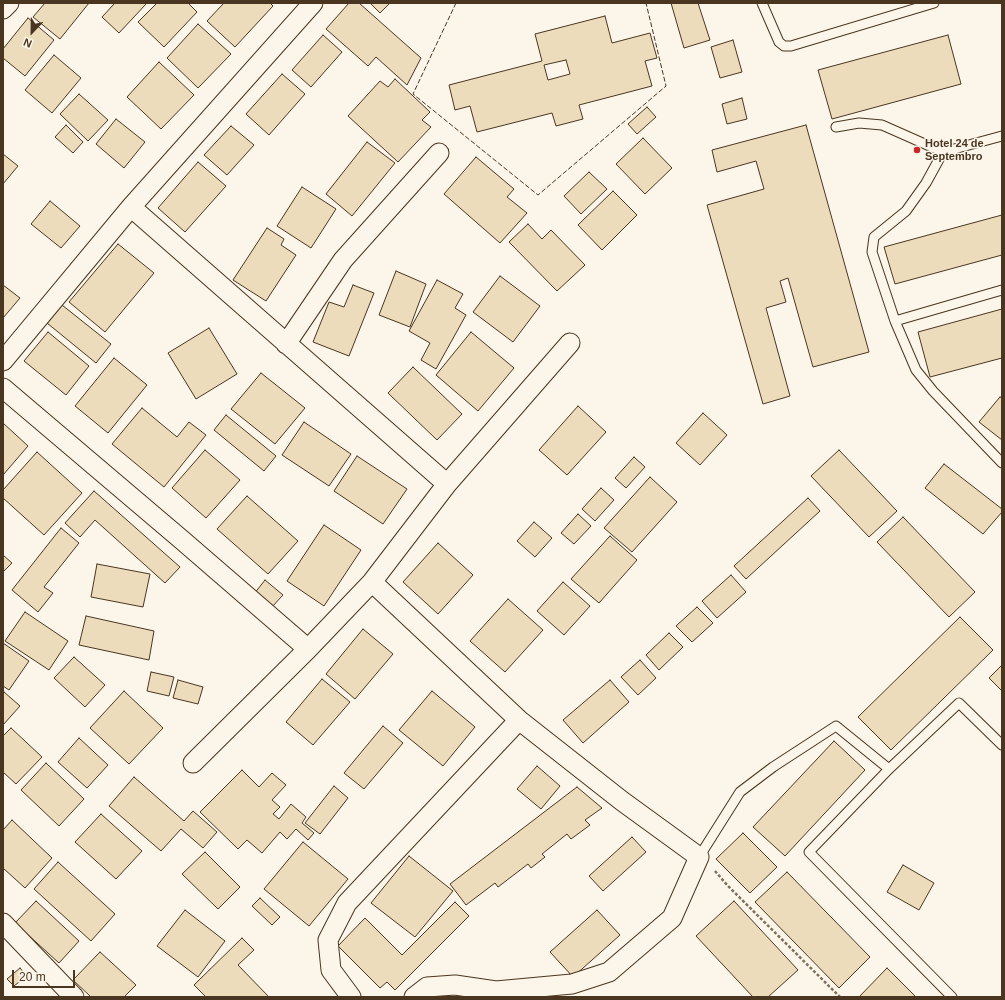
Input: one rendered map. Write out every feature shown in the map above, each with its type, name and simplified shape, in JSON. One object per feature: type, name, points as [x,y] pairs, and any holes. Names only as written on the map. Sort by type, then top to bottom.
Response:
[{"type":"street","points":[[3,9],[9,3]]},
{"type":"street","points":[[3,361],[131,208],[313,3]]},
{"type":"street","points":[[286,344],[343,260],[439,152]]},
{"type":"street","points":[[131,208],[447,484]]},
{"type":"street","points":[[193,763],[308,649],[372,582],[447,484],[570,343]]},
{"type":"street","points":[[3,388],[308,649]]},
{"type":"street","points":[[372,582],[519,720],[622,801],[699,857],[672,918],[609,972],[572,984],[496,991],[454,985],[427,987],[414,997]]},
{"type":"street","points":[[351,997],[331,970],[328,940],[347,903],[519,720]]},
{"type":"street","points":[[3,924],[74,997]]},
{"type":"lane","points":[[762,3],[780,42],[784,46],[791,46],[934,3]]},
{"type":"lane","points":[[836,127],[858,123],[882,125],[943,152],[1002,136]]},
{"type":"lane","points":[[943,152],[926,183],[906,211],[874,237],[872,252],[895,321],[916,370],[933,391],[1002,463]]},
{"type":"lane","points":[[895,321],[1002,290]]},
{"type":"lane","points":[[952,997],[809,852],[889,769],[959,703],[1002,745]]},
{"type":"lane","points":[[699,857],[740,792],[773,767],[836,726],[889,769]]},
{"type":"path","points":[[699,857],[707,862],[728,886],[840,997]]},
{"type":"building","points":[[45,3],[89,3],[60,39],[33,17]]},
{"type":"building","points":[[115,3],[147,3],[119,33],[102,17]]},
{"type":"building","points":[[157,3],[188,3],[197,12],[164,47],[138,22]]},
{"type":"building","points":[[224,3],[270,3],[273,6],[235,47],[207,21]]},
{"type":"building","points":[[349,3],[359,3],[421,58],[407,85],[376,57],[368,66],[326,29]]},
{"type":"building","points":[[370,3],[390,3],[380,13]]},
{"type":"building","points":[[671,3],[698,3],[710,40],[684,48]]},
{"type":"building","points":[[605,16],[612,43],[650,33],[657,58],[645,61],[652,86],[579,105],[583,119],[556,126],[552,113],[477,132],[470,106],[455,110],[449,85],[542,61],[535,34]],"holes":[[[566,60],[570,74],[548,80],[544,65]]]},
{"type":"building","points":[[28,18],[54,40],[25,76],[3,58],[3,49]]},
{"type":"building","points":[[198,24],[231,54],[198,88],[167,58]]},
{"type":"building","points":[[323,35],[342,52],[311,87],[292,70]]},
{"type":"building","points":[[948,35],[961,84],[832,119],[818,70]]},
{"type":"building","points":[[733,40],[742,72],[720,78],[711,47]]},
{"type":"building","points":[[54,55],[81,78],[52,113],[25,90]]},
{"type":"building","points":[[159,62],[194,95],[161,129],[127,97]]},
{"type":"building","points":[[282,74],[305,94],[269,135],[246,114]]},
{"type":"building","points":[[395,79],[430,112],[422,120],[431,127],[398,162],[348,116],[380,81],[388,87]]},
{"type":"building","points":[[79,94],[108,120],[88,141],[60,114]]},
{"type":"building","points":[[742,98],[747,119],[727,124],[722,104]]},
{"type":"building","points":[[647,107],[656,117],[637,134],[628,124]]},
{"type":"building","points":[[116,119],[145,142],[124,168],[96,144]]},
{"type":"building","points":[[66,125],[83,142],[73,153],[55,137]]},
{"type":"building","points":[[806,125],[869,352],[813,367],[788,278],[780,281],[786,302],[766,308],[790,396],[763,404],[707,205],[764,189],[756,161],[717,172],[712,150]]},
{"type":"building","points":[[231,126],[254,145],[227,175],[204,155]]},
{"type":"building","points":[[643,138],[672,168],[645,194],[616,164]]},
{"type":"building","points":[[367,142],[395,163],[352,216],[326,194]]},
{"type":"building","points":[[3,154],[18,166],[3,184]]},
{"type":"building","points":[[476,157],[514,189],[507,197],[527,213],[500,243],[444,194]]},
{"type":"building","points":[[198,162],[226,186],[185,232],[158,208]]},
{"type":"building","points":[[589,172],[607,189],[581,214],[564,196]]},
{"type":"building","points":[[302,187],[336,209],[311,248],[277,226]]},
{"type":"building","points":[[613,191],[637,215],[602,250],[578,225]]},
{"type":"building","points":[[50,201],[80,226],[61,248],[31,224]]},
{"type":"building","points":[[1002,215],[1002,255],[895,284],[884,247]]},
{"type":"building","points":[[528,224],[542,239],[551,230],[585,265],[557,291],[509,242]]},
{"type":"building","points":[[267,228],[284,239],[281,245],[296,255],[266,301],[233,280]]},
{"type":"building","points":[[118,244],[154,273],[105,332],[69,302]]},
{"type":"building","points":[[396,271],[426,284],[410,327],[379,315]]},
{"type":"building","points":[[500,276],[540,306],[513,342],[473,312]]},
{"type":"building","points":[[437,280],[463,294],[455,308],[466,315],[436,369],[421,360],[430,343],[409,331]]},
{"type":"building","points":[[3,285],[20,298],[3,318]]},
{"type":"building","points":[[353,285],[374,293],[349,356],[313,342],[329,302],[344,307]]},
{"type":"building","points":[[62,305],[111,344],[96,363],[47,323]]},
{"type":"building","points":[[1002,309],[1002,358],[930,377],[918,332]]},
{"type":"building","points":[[209,328],[237,374],[196,399],[168,353]]},
{"type":"building","points":[[48,332],[89,366],[66,395],[24,361]]},
{"type":"building","points":[[471,332],[514,368],[478,411],[436,375]]},
{"type":"building","points":[[114,358],[147,385],[108,433],[75,406]]},
{"type":"building","points":[[413,367],[462,414],[437,440],[388,393]]},
{"type":"building","points":[[261,373],[305,408],[275,444],[231,409]]},
{"type":"building","points":[[1000,397],[1002,398],[1002,440],[979,422]]},
{"type":"building","points":[[578,406],[606,432],[567,475],[539,450]]},
{"type":"building","points":[[142,408],[177,437],[189,422],[206,435],[164,487],[112,444]]},
{"type":"building","points":[[703,413],[727,435],[700,465],[676,443]]},
{"type":"building","points":[[226,415],[276,456],[264,471],[214,430]]},
{"type":"building","points":[[304,422],[351,454],[329,486],[282,455]]},
{"type":"building","points":[[3,423],[28,446],[3,475]]},
{"type":"building","points":[[205,450],[240,480],[206,518],[172,488]]},
{"type":"building","points":[[839,450],[897,511],[869,537],[811,476]]},
{"type":"building","points":[[37,452],[82,493],[44,535],[3,498],[3,490]]},
{"type":"building","points":[[357,456],[407,489],[383,524],[334,491]]},
{"type":"building","points":[[634,457],[645,467],[626,488],[615,478]]},
{"type":"building","points":[[944,464],[1002,509],[1002,512],[983,534],[925,488]]},
{"type":"building","points":[[650,477],[677,502],[632,552],[604,528]]},
{"type":"building","points":[[601,488],[614,500],[595,521],[582,509]]},
{"type":"building","points":[[94,491],[180,567],[165,583],[95,520],[80,537],[65,523]]},
{"type":"building","points":[[247,496],[298,541],[268,574],[217,529]]},
{"type":"building","points":[[808,498],[820,511],[746,579],[734,566]]},
{"type":"building","points":[[578,514],[591,526],[574,544],[561,533]]},
{"type":"building","points":[[903,517],[975,592],[949,617],[877,542]]},
{"type":"building","points":[[534,522],[552,538],[535,557],[517,541]]},
{"type":"building","points":[[324,525],[361,550],[324,606],[287,581]]},
{"type":"building","points":[[61,528],[79,543],[44,587],[53,593],[38,612],[12,590]]},
{"type":"building","points":[[610,536],[637,560],[599,603],[571,579]]},
{"type":"building","points":[[438,543],[473,575],[438,614],[403,582]]},
{"type":"building","points":[[3,555],[12,563],[3,572]]},
{"type":"building","points":[[97,564],[150,574],[143,607],[91,597]]},
{"type":"building","points":[[731,575],[746,592],[717,618],[702,601]]},
{"type":"building","points":[[265,580],[283,595],[271,608],[254,594]]},
{"type":"building","points":[[563,582],[590,606],[564,635],[537,611]]},
{"type":"building","points":[[508,599],[543,630],[505,672],[470,641]]},
{"type":"building","points":[[697,607],[713,623],[692,642],[676,626]]},
{"type":"building","points":[[25,612],[68,641],[49,670],[5,641]]},
{"type":"building","points":[[86,616],[154,631],[149,660],[79,645]]},
{"type":"building","points":[[960,617],[993,650],[891,750],[858,717]]},
{"type":"building","points":[[363,629],[393,654],[355,699],[326,674]]},
{"type":"building","points":[[669,633],[683,647],[659,670],[646,655]]},
{"type":"building","points":[[3,643],[29,661],[9,690],[3,686]]},
{"type":"building","points":[[74,657],[105,685],[85,707],[54,678]]},
{"type":"building","points":[[640,660],[656,678],[638,695],[621,677]]},
{"type":"building","points":[[1002,665],[1002,691],[989,678]]},
{"type":"building","points":[[151,672],[174,677],[169,696],[147,691]]},
{"type":"building","points":[[322,679],[350,702],[313,745],[286,722]]},
{"type":"building","points":[[178,680],[203,687],[198,704],[173,698]]},
{"type":"building","points":[[610,680],[629,702],[583,743],[563,720]]},
{"type":"building","points":[[124,691],[163,728],[129,764],[90,728]]},
{"type":"building","points":[[432,691],[475,727],[443,766],[399,730]]},
{"type":"building","points":[[4,692],[20,706],[3,725],[3,693]]},
{"type":"building","points":[[383,726],[403,743],[364,789],[344,773]]},
{"type":"building","points":[[11,728],[42,757],[16,784],[3,772],[3,736]]},
{"type":"building","points":[[79,738],[108,765],[87,788],[58,762]]},
{"type":"building","points":[[834,741],[865,770],[785,856],[753,827]]},
{"type":"building","points":[[46,763],[84,799],[59,826],[21,790]]},
{"type":"building","points":[[537,766],[560,786],[541,809],[517,789]]},
{"type":"building","points":[[242,770],[259,787],[272,773],[286,785],[272,800],[280,807],[273,814],[279,819],[291,804],[306,817],[302,823],[314,833],[308,840],[296,829],[287,839],[280,832],[262,853],[247,840],[238,849],[200,812]]},
{"type":"building","points":[[134,777],[184,821],[193,811],[217,832],[203,848],[181,829],[161,851],[109,806]]},
{"type":"building","points":[[334,786],[348,798],[320,834],[305,823]]},
{"type":"building","points":[[577,787],[602,808],[585,820],[590,825],[571,839],[567,834],[542,854],[545,857],[531,868],[528,864],[498,887],[495,883],[466,905],[450,884]]},
{"type":"building","points":[[101,814],[142,851],[116,879],[75,842]]},
{"type":"building","points":[[12,820],[52,858],[25,888],[3,868],[3,830]]},
{"type":"building","points":[[743,833],[777,867],[750,893],[716,859]]},
{"type":"building","points":[[632,837],[646,852],[603,891],[589,876]]},
{"type":"building","points":[[303,842],[348,879],[309,926],[264,889]]},
{"type":"building","points":[[205,852],[240,887],[218,909],[182,874]]},
{"type":"building","points":[[409,856],[453,891],[415,937],[371,903]]},
{"type":"building","points":[[58,862],[115,914],[91,941],[34,889]]},
{"type":"building","points":[[903,865],[934,883],[919,910],[887,892]]},
{"type":"building","points":[[787,872],[870,957],[839,988],[755,902]]},
{"type":"building","points":[[260,898],[280,917],[272,925],[252,906]]},
{"type":"building","points":[[36,901],[79,941],[59,963],[15,923]]},
{"type":"building","points":[[734,901],[798,970],[768,997],[753,997],[696,936]]},
{"type":"building","points":[[455,902],[469,916],[395,990],[387,982],[380,988],[338,946],[365,918],[402,955]]},
{"type":"building","points":[[185,910],[225,941],[198,977],[157,946]]},
{"type":"building","points":[[597,910],[620,935],[573,977],[550,952]]},
{"type":"building","points":[[242,938],[254,950],[238,965],[269,997],[206,997],[194,985]]},
{"type":"building","points":[[100,952],[136,985],[124,997],[91,997],[73,980]]},
{"type":"building","points":[[20,968],[27,976],[14,986],[7,979]]},
{"type":"building","points":[[887,968],[916,997],[859,997]]},
{"type":"fence","points":[[456,3],[413,94],[538,195],[666,86],[646,3]]},
{"type":"place","name":"Hotel 24 de Septembro","points":[[917,150]]}]
